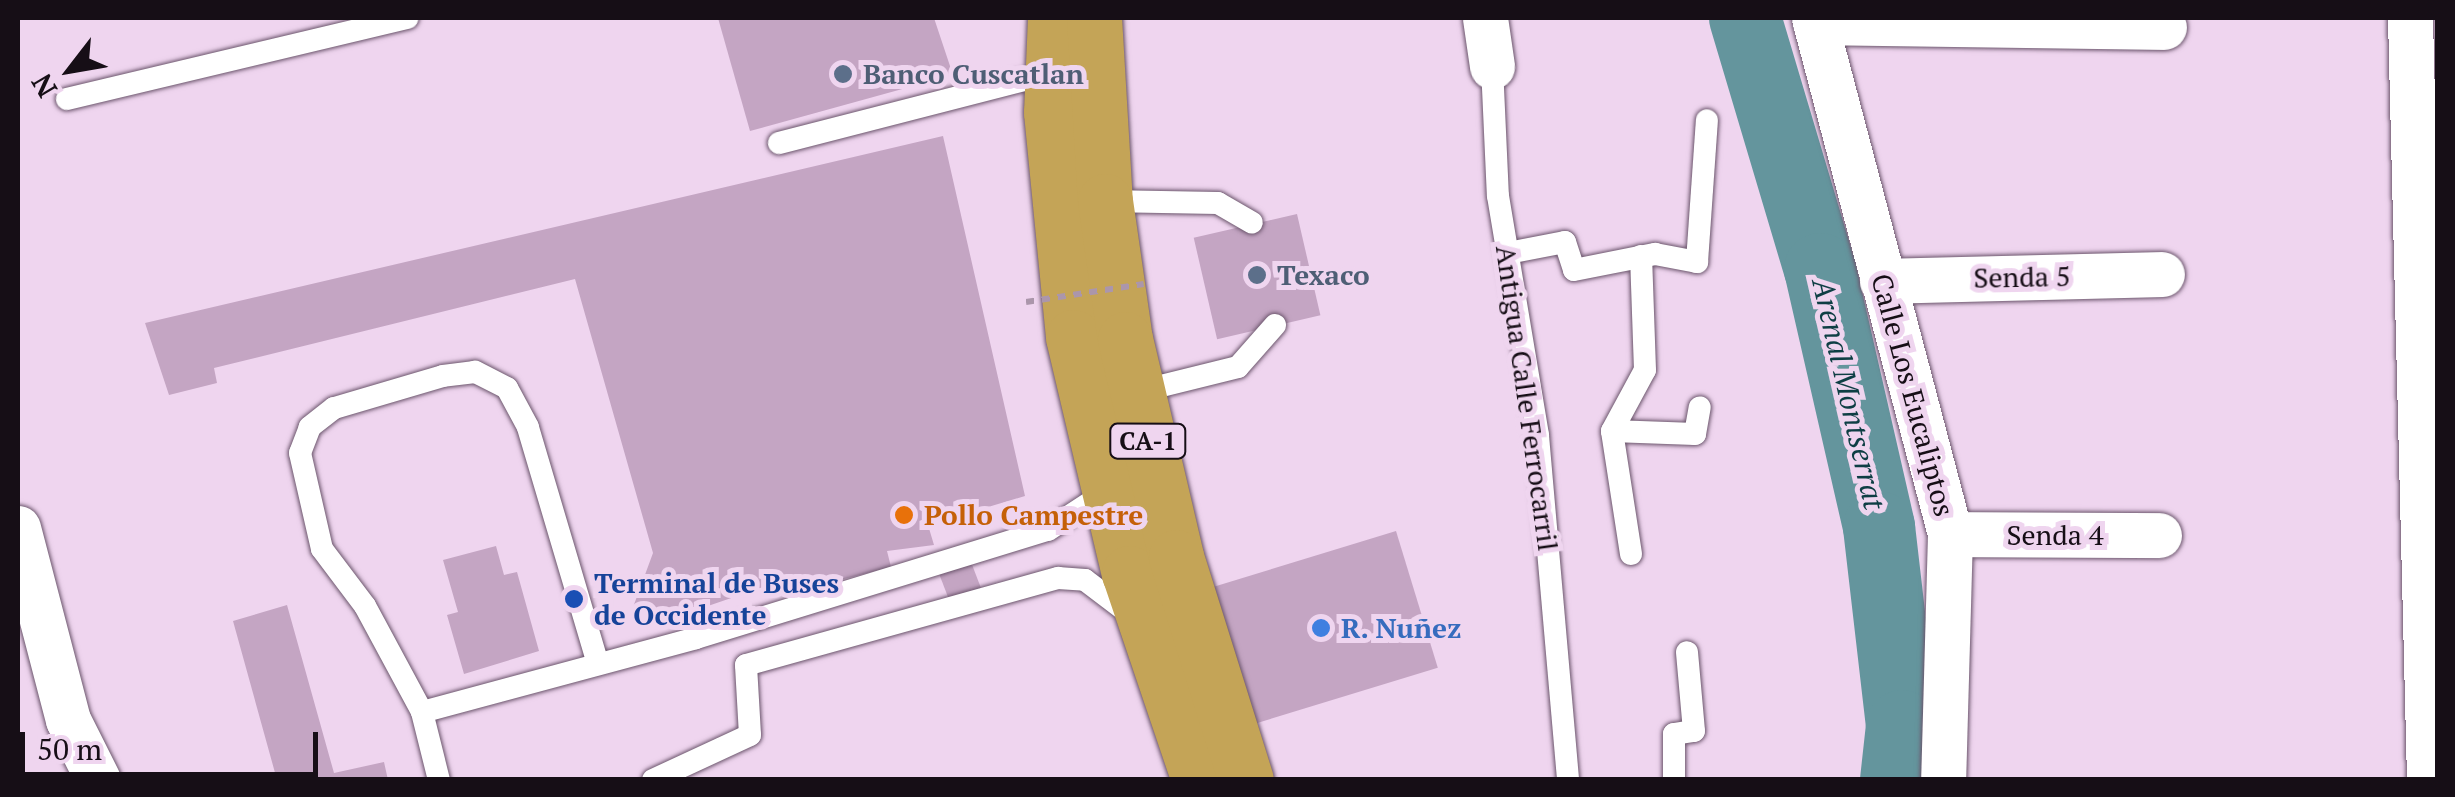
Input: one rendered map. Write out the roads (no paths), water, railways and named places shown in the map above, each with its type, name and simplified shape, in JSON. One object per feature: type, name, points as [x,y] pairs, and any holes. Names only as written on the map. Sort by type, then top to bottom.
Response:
[{"type":"highway","name":"CA-1","points":[[1055,18],[1059,243],[1102,472],[1152,648],[1199,780]]},
{"type":"highway","name":"CA-1","points":[[1094,18],[1105,202],[1137,392],[1176,557],[1246,780]]},
{"type":"street","name":"Antigua Calle Ferrocarril","points":[[1485,18],[1492,66]]},
{"type":"street","points":[[2410,18],[2429,780]]},
{"type":"street","points":[[1815,20],[2164,28]]},
{"type":"street","name":"Calle Los Eucaliptos","points":[[1815,20],[1950,534],[1943,780]]},
{"type":"street","name":"Senda 5","points":[[1882,281],[2162,274]]},
{"type":"street","points":[[18,528],[68,720],[98,780]]},
{"type":"street","name":"Senda 4","points":[[1950,534],[2159,535]]},
{"type":"lane","points":[[67,99],[408,18]]},
{"type":"lane","name":"Antigua Calle Ferrocarril","points":[[1492,66],[1508,253],[1538,436],[1568,780]]},
{"type":"lane","points":[[778,143],[1055,72]]},
{"type":"lane","points":[[1508,253],[1565,242],[1574,270],[1641,256],[1697,262],[1707,120]]},
{"type":"lane","points":[[1105,202],[1218,203],[1252,223]]},
{"type":"lane","points":[[1631,554],[1612,431],[1645,370],[1641,256]]},
{"type":"lane","points":[[1137,392],[1238,367],[1275,325]]},
{"type":"lane","points":[[438,780],[422,712],[375,622],[322,549],[300,453],[310,427],[334,408],[443,376],[475,372],[507,388],[528,427],[598,664]]},
{"type":"lane","points":[[1612,431],[1695,434],[1700,407]]},
{"type":"lane","points":[[422,712],[696,638],[1048,530],[1097,498],[1102,472]]},
{"type":"lane","points":[[654,780],[750,735],[746,664],[1058,578],[1107,592],[1152,648]]},
{"type":"lane","points":[[1674,780],[1674,734],[1694,731],[1687,652]]},
{"type":"waterway","name":"Arenal Montserrat","points":[[1745,18],[1820,269],[1879,527],[1902,726],[1896,780]]},
{"type":"place","name":"Banco Cuscatlan","points":[[843,74]]},
{"type":"place","name":"Texaco","points":[[1257,275]]},
{"type":"place","name":"Pollo Campestre","points":[[904,515]]},
{"type":"place","name":"Terminal de Buses de Occidente","points":[[574,599]]},
{"type":"place","name":"R. Nuñez","points":[[1321,628]]}]
